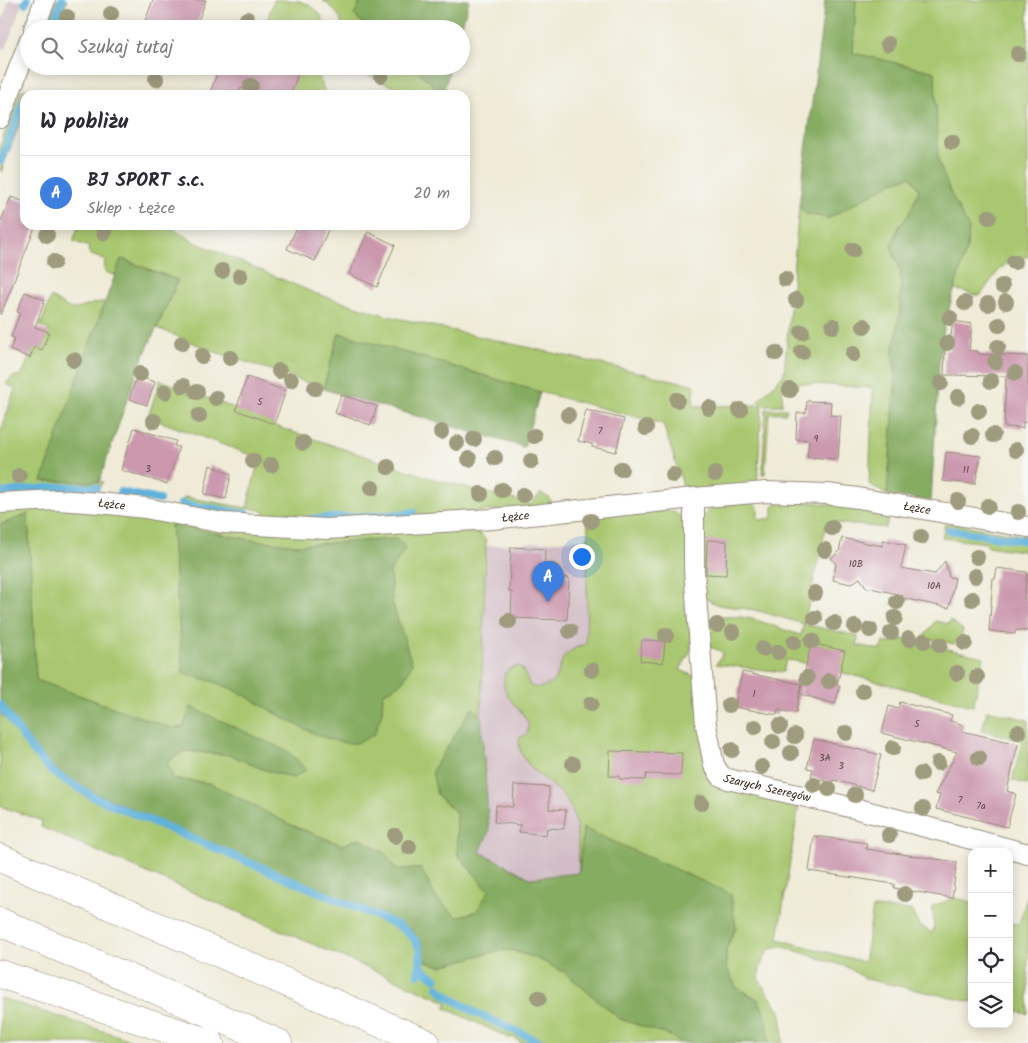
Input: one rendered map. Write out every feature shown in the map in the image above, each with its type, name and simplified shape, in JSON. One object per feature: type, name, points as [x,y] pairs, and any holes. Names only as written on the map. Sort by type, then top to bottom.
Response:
[{"type":"highway","points":[[0,858],[426,1043]]},
{"type":"highway","points":[[0,922],[278,1043]]},
{"type":"highway","points":[[0,974],[210,1043]]},
{"type":"street","points":[[37,20],[45,0]]},
{"type":"street","points":[[0,118],[20,66]]},
{"type":"street","name":"Łężce","points":[[0,504],[57,500],[100,503],[152,510],[223,524],[327,529],[492,519],[766,492],[827,494],[875,500],[1028,527]]},
{"type":"street","name":"Szarych Szeregów","points":[[694,498],[694,570],[706,725],[714,765],[721,776],[854,808],[1028,854]]},
{"type":"shaded area","points":[[9,0],[23,1],[6,49],[0,47],[0,18],[3,19]]},
{"type":"shaded area","points":[[587,539],[583,828],[579,873],[530,878],[479,852],[489,831],[481,714],[486,546]]},
{"type":"green space","points":[[56,0],[67,1],[60,20],[48,20]]},
{"type":"green space","points":[[274,0],[290,0],[309,5],[317,11],[323,20],[267,20]]},
{"type":"green space","points":[[322,0],[361,0],[354,15],[359,20],[340,20],[330,6]]},
{"type":"green space","points":[[361,0],[469,0],[463,20],[360,20],[354,15]]},
{"type":"green space","points":[[825,0],[856,0],[853,53],[935,72],[938,160],[951,194],[969,229],[967,247],[945,322],[939,364],[931,501],[887,495],[896,379],[893,352],[900,313],[901,274],[891,246],[899,227],[909,214],[919,190],[911,176],[893,182],[829,218],[806,214],[799,206]]},
{"type":"green space","points":[[856,0],[1028,0],[1028,257],[1020,257],[1006,264],[994,276],[980,296],[954,289],[967,247],[951,194],[937,160],[935,72],[853,53]]},
{"type":"green space","points":[[247,75],[318,75],[324,90],[241,90]]},
{"type":"green space","points":[[367,75],[422,75],[440,90],[401,90]]},
{"type":"green space","points":[[422,75],[448,75],[444,90],[440,90]]},
{"type":"green space","points":[[20,93],[20,124],[1,172],[0,146]]},
{"type":"green space","points":[[911,176],[919,190],[909,214],[899,227],[891,246],[901,274],[900,313],[893,352],[896,379],[887,495],[869,484],[873,388],[783,382],[782,405],[762,405],[757,485],[685,492],[663,424],[540,392],[339,333],[323,389],[218,353],[157,328],[178,280],[122,259],[115,276],[104,271],[105,260],[91,255],[88,251],[89,247],[73,241],[77,230],[175,230],[197,243],[314,293],[388,316],[695,385],[693,406],[761,405],[758,401],[784,374],[799,206],[806,214],[829,218],[892,182]]},
{"type":"green space","points":[[121,259],[178,280],[137,371],[99,482],[42,481],[89,345]]},
{"type":"green space","points":[[51,297],[64,306],[73,309],[105,302],[42,481],[103,482],[98,490],[90,496],[0,497],[0,435],[15,388],[6,384],[12,377],[21,376],[34,347],[49,332],[49,330],[40,326]]},
{"type":"green space","points":[[339,333],[540,392],[524,447],[323,389]]},
{"type":"green space","points":[[160,380],[273,423],[272,425],[434,479],[531,504],[541,493],[549,498],[552,503],[551,505],[422,517],[265,521],[264,511],[250,508],[244,519],[181,505],[184,497],[247,508],[259,458],[148,417]]},
{"type":"green space","points":[[766,409],[787,409],[786,413],[769,413],[765,474],[762,474]]},
{"type":"green space","points":[[778,501],[818,503],[889,512],[886,528],[827,522],[804,624],[755,610],[718,605],[703,597],[702,518],[706,512],[711,508],[724,504],[752,502],[758,507],[758,520],[773,518],[773,507]]},
{"type":"green space","points":[[47,506],[412,532],[470,532],[481,534],[486,541],[481,714],[472,708],[437,795],[456,812],[458,855],[489,891],[477,911],[457,917],[436,898],[421,869],[395,869],[385,853],[342,845],[291,825],[209,783],[173,779],[167,762],[184,751],[231,755],[262,769],[293,778],[191,708],[183,727],[171,728],[36,680],[28,515],[0,525],[0,510]],"holes":[[[172,526],[252,540],[297,545],[397,539],[406,547],[390,572],[392,602],[412,664],[403,681],[383,694],[382,712],[331,740],[279,715],[239,692],[216,682],[183,673]]]},
{"type":"green space","points":[[668,510],[679,515],[686,525],[693,636],[690,652],[680,670],[697,677],[707,765],[799,803],[778,939],[864,962],[873,908],[911,910],[920,926],[933,933],[932,906],[955,898],[968,901],[968,1001],[866,979],[847,967],[784,947],[770,949],[763,960],[759,976],[761,983],[780,1012],[783,1040],[782,1043],[769,1043],[766,1017],[759,1000],[736,987],[726,966],[726,950],[736,927],[583,829],[579,873],[577,836],[572,809],[562,794],[537,773],[524,758],[520,749],[519,738],[527,734],[528,723],[509,697],[504,685],[504,678],[509,670],[518,666],[523,670],[530,686],[538,688],[551,684],[565,656],[574,649],[586,644],[588,516]]},
{"type":"green space","points":[[28,514],[36,680],[171,728],[183,727],[191,707],[289,752],[306,770],[293,778],[262,769],[231,755],[184,751],[167,762],[173,779],[209,783],[291,825],[342,845],[360,838],[385,853],[395,869],[421,869],[436,898],[457,917],[477,911],[489,891],[458,855],[456,812],[437,795],[432,771],[472,708],[481,714],[489,831],[480,852],[530,878],[579,873],[583,828],[731,894],[736,927],[726,950],[726,966],[736,987],[758,1000],[766,1017],[769,1043],[680,1043],[671,1036],[620,1019],[564,972],[536,958],[511,950],[496,951],[441,966],[426,962],[423,946],[412,930],[95,793],[56,771],[0,713],[0,525]]},
{"type":"green space","points":[[949,523],[1028,536],[1028,552],[987,546],[987,543],[942,538],[945,524]]},
{"type":"green space","points":[[171,525],[252,540],[297,545],[397,539],[406,547],[390,572],[392,602],[412,664],[403,681],[383,694],[382,712],[374,735],[356,743],[343,743],[328,739],[295,724],[237,691],[183,673]]},
{"type":"green space","points":[[741,617],[753,619],[801,635],[804,624],[858,636],[857,645],[881,650],[884,642],[891,643],[893,637],[984,657],[973,706],[796,661],[786,660],[783,672],[716,664],[723,654],[721,651],[710,647],[704,624],[716,619]]},
{"type":"green space","points":[[950,620],[963,630],[960,640],[955,644],[923,638],[935,621],[949,624]]},
{"type":"green space","points":[[987,710],[1028,720],[1028,785],[1012,780],[1023,741],[982,730]]},
{"type":"green space","points":[[0,713],[56,771],[95,793],[412,930],[441,966],[496,951],[511,950],[536,958],[564,972],[620,1019],[671,1036],[680,1043],[521,1043],[514,1037],[509,1038],[445,1008],[447,1002],[41,827],[42,821],[0,806]]},
{"type":"green space","points":[[1028,894],[1028,1014],[1013,1011],[1013,923],[1019,924]]},
{"type":"green space","points":[[0,998],[125,1038],[140,1043],[0,1043]]},
{"type":"building","points":[[153,0],[206,0],[198,20],[145,20]]},
{"type":"building","points":[[217,75],[298,75],[292,90],[247,90],[241,88],[240,90],[211,90]]},
{"type":"building","points":[[11,197],[20,200],[20,230],[34,230],[1,314],[0,314],[0,223]]},
{"type":"building","points":[[296,230],[328,230],[315,261],[287,249]]},
{"type":"building","points":[[368,232],[395,245],[377,287],[349,274]]},
{"type":"building","points":[[25,292],[45,300],[35,327],[49,332],[42,350],[34,347],[30,358],[10,350],[15,338],[11,337],[20,313],[17,312]]},
{"type":"building","points":[[953,321],[972,324],[969,351],[978,351],[978,354],[1028,356],[1028,422],[1023,422],[1023,428],[1004,427],[1006,376],[944,375],[945,350],[949,350]]},
{"type":"building","points":[[137,376],[155,382],[147,405],[129,399]]},
{"type":"building","points":[[247,377],[286,391],[274,424],[236,410]]},
{"type":"building","points":[[341,395],[377,406],[371,425],[335,413]]},
{"type":"building","points":[[807,401],[831,402],[830,415],[841,416],[838,459],[807,457],[809,440],[796,439],[797,413],[806,413]]},
{"type":"building","points":[[586,410],[624,419],[616,452],[592,447],[592,444],[578,441]]},
{"type":"building","points":[[134,428],[176,441],[174,446],[179,447],[167,484],[121,470]]},
{"type":"building","points":[[946,452],[981,456],[975,484],[943,481]]},
{"type":"building","points":[[210,465],[231,474],[226,499],[204,494]]},
{"type":"building","points":[[842,538],[882,546],[883,540],[906,545],[901,568],[935,574],[945,561],[949,577],[955,578],[949,608],[902,598],[902,595],[866,587],[860,578],[851,584],[833,580],[836,564],[831,558],[839,552]]},
{"type":"building","points":[[707,540],[727,541],[726,575],[706,574]]},
{"type":"building","points":[[511,547],[545,549],[544,577],[569,578],[567,620],[511,618],[512,592],[509,591]]},
{"type":"building","points":[[997,568],[1027,572],[1024,599],[1028,599],[1028,631],[1016,630],[1015,634],[989,631],[993,578],[995,579]]},
{"type":"building","points":[[642,640],[665,641],[663,663],[640,661]]},
{"type":"building","points":[[811,643],[845,651],[837,685],[840,686],[835,704],[800,694]]},
{"type":"building","points":[[742,672],[801,684],[796,713],[778,710],[777,715],[735,707]]},
{"type":"building","points":[[900,702],[952,715],[950,721],[964,725],[962,731],[1018,744],[1007,791],[1016,794],[1007,827],[936,809],[940,795],[935,794],[957,752],[882,733],[889,706],[898,709]]},
{"type":"building","points":[[814,739],[881,755],[872,790],[834,780],[833,783],[811,777],[813,769],[807,768]]},
{"type":"building","points":[[610,751],[682,753],[681,775],[646,774],[645,780],[619,779],[619,776],[609,776]]},
{"type":"building","points":[[514,785],[549,787],[549,809],[566,810],[564,829],[547,828],[546,835],[519,832],[520,825],[494,822],[496,805],[513,807]]},
{"type":"building","points":[[814,836],[867,843],[866,849],[957,862],[952,898],[894,888],[894,884],[809,871]]},
{"type":"waterway","points":[[54,20],[62,0]]},
{"type":"waterway","points":[[1,161],[20,111]]},
{"type":"waterway","points":[[0,493],[60,487],[96,488]]},
{"type":"waterway","points":[[120,492],[159,500]]},
{"type":"waterway","points":[[181,504],[246,514]]},
{"type":"waterway","points":[[311,519],[413,512]]},
{"type":"waterway","points":[[949,530],[1028,541]]},
{"type":"waterway","points":[[0,705],[32,750],[53,773],[94,797],[397,925],[410,935],[418,945],[421,957],[418,974]]},
{"type":"waterway","points":[[420,967],[436,979]]},
{"type":"waterway","points":[[438,987],[446,995],[472,1011],[542,1043]]},
{"type":"place","name":"BJ SPORT s.c.","points":[[548,602]]}]
